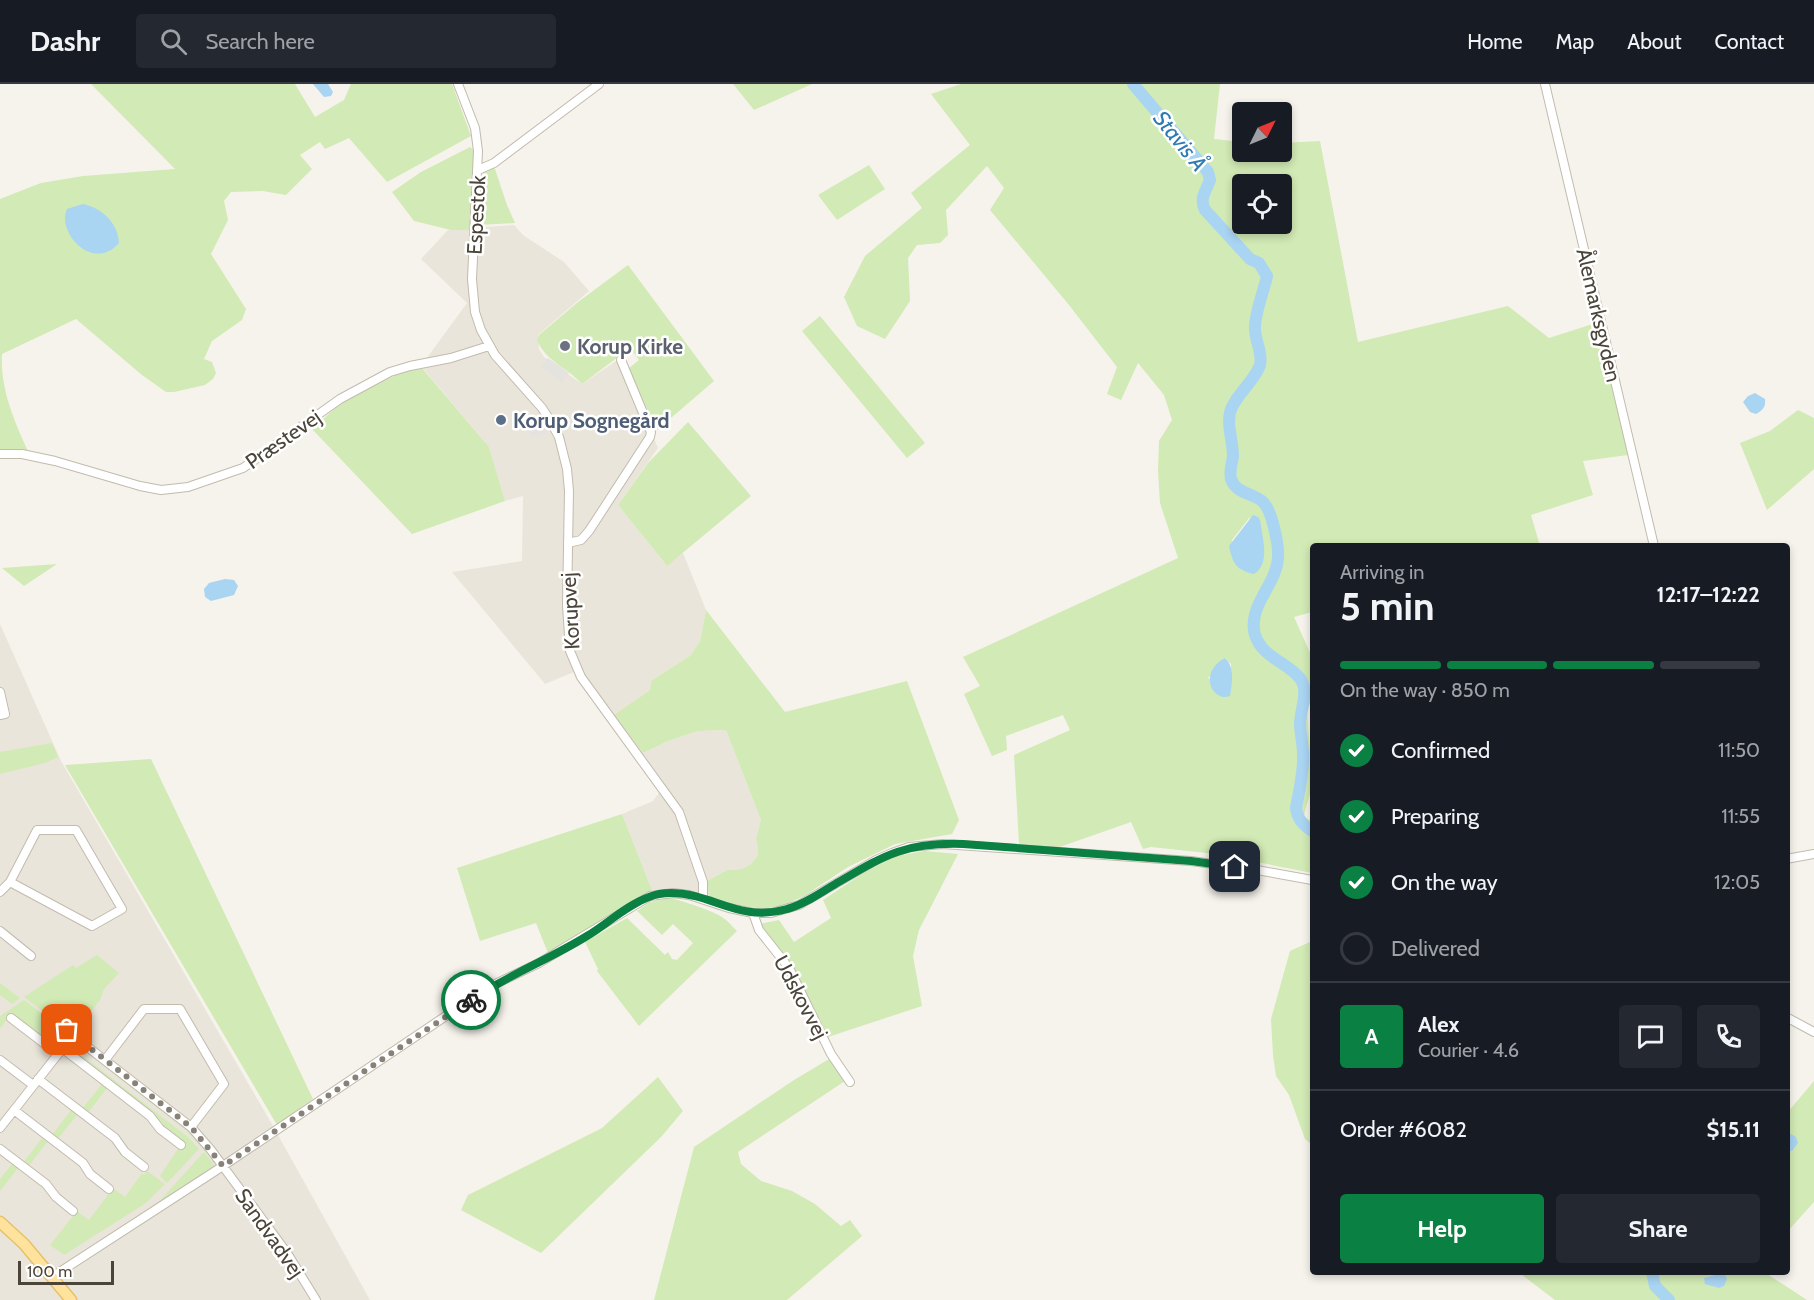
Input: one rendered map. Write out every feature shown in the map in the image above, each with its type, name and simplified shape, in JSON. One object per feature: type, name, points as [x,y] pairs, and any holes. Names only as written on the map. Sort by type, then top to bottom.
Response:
[{"type":"main road","points":[[0,1222],[24,1244],[71,1300]]},
{"type":"street","name":"Espestok","points":[[458,84],[475,128],[478,170],[472,295],[475,312],[489,346]]},
{"type":"street","points":[[478,170],[494,163],[598,84]]},
{"type":"street","name":"Ålemarksgyden","points":[[1545,84],[1653,543]]},
{"type":"street","name":"Præstevej","points":[[0,454],[22,454],[55,461],[161,490],[188,487],[243,468],[340,399],[390,372],[451,358],[489,346]]},
{"type":"street","name":"Korupvej","points":[[489,346],[503,366],[542,408],[559,437],[567,469],[569,491],[567,605],[570,651],[573,662],[581,677],[679,812],[703,882],[703,899]]},
{"type":"street","points":[[568,543],[581,540],[590,531],[650,437],[651,432],[621,360]]},
{"type":"street","points":[[0,692],[6,714],[0,715]]},
{"type":"street","points":[[0,892],[10,882],[37,830],[76,830],[122,909],[92,926],[10,882]]},
{"type":"street","points":[[52,1277],[223,1166],[489,987],[555,955],[650,897],[673,893],[753,913],[771,913],[799,905],[892,853],[909,847],[943,844],[1191,861],[1310,880]]},
{"type":"street","points":[[1790,858],[1814,854]]},
{"type":"street","name":"Udskovvej","points":[[753,913],[759,930],[789,968],[831,1054],[850,1082]]},
{"type":"street","points":[[0,931],[31,956]]},
{"type":"street","points":[[105,1060],[144,1009],[180,1009],[224,1084],[191,1127]]},
{"type":"street","points":[[10,1018],[150,1116],[160,1129],[181,1145]]},
{"type":"street","points":[[1790,1019],[1814,1032]]},
{"type":"street","name":"Sandvadvej","points":[[60,1051],[70,1033],[191,1127],[223,1166],[287,1253],[316,1300]]},
{"type":"street","points":[[0,1128],[60,1051]]},
{"type":"street","points":[[0,1060],[36,1082],[115,1138],[125,1152],[144,1167]]},
{"type":"street","points":[[14,1110],[83,1163],[90,1174],[109,1189]]},
{"type":"street","points":[[0,1149],[46,1184],[56,1197],[73,1211]]},
{"type":"shaded area","points":[[514,225],[523,235],[564,262],[589,291],[538,335],[539,349],[544,357],[582,384],[619,359],[658,448],[618,505],[666,565],[683,553],[706,610],[700,641],[691,655],[651,681],[650,690],[615,715],[643,753],[668,741],[698,731],[726,730],[761,820],[756,837],[758,855],[751,864],[742,869],[727,870],[707,881],[709,896],[688,890],[652,890],[622,814],[653,801],[661,790],[574,672],[545,684],[452,572],[522,561],[523,496],[505,501],[489,447],[421,366],[467,303],[421,259],[448,230]]},
{"type":"shaded area","points":[[548,358],[569,373],[562,383],[541,367]]},
{"type":"shaded area","points":[[543,425],[547,434],[532,438],[529,430]]},
{"type":"shaded area","points":[[0,624],[61,761],[273,1126],[370,1300],[0,1300]]},
{"type":"green space","points":[[91,84],[295,84],[315,117],[344,100],[351,84],[452,84],[471,136],[387,182],[349,138],[325,149],[320,142],[300,155],[312,169],[286,195],[263,191],[231,192],[224,201],[228,220],[211,254],[246,309],[242,320],[212,341],[204,359],[212,362],[216,373],[213,379],[205,385],[166,392],[142,375],[76,319],[2,354],[6,392],[13,416],[28,451],[0,451],[0,199],[41,183],[83,176],[175,169]]},
{"type":"green space","points":[[733,84],[812,84],[754,110]]},
{"type":"green space","points":[[961,84],[1220,84],[1214,139],[1232,141],[1232,162],[1292,162],[1292,142],[1320,141],[1358,342],[1508,306],[1549,338],[1599,322],[1628,455],[1583,461],[1593,495],[1531,515],[1539,543],[1310,543],[1310,613],[1294,617],[1310,653],[1310,704],[1307,706],[1310,793],[1304,816],[1310,820],[1310,873],[1216,854],[1151,847],[1143,849],[1131,822],[1054,849],[1019,844],[1014,755],[1070,730],[1063,715],[1006,736],[1007,750],[992,756],[964,694],[980,686],[963,657],[1178,558],[1160,503],[1158,471],[1159,441],[1172,420],[1164,395],[1138,363],[1121,400],[1107,394],[1117,367],[990,210],[1004,188],[987,166],[946,210],[948,235],[940,243],[917,245],[908,258],[910,301],[885,339],[857,326],[844,297],[865,256],[922,208],[911,193],[970,145],[931,94]],"holes":[[[1250,517],[1242,571],[1232,540]],[[1225,658],[1231,664],[1231,691],[1208,678]]]},
{"type":"green space","points":[[470,147],[476,152],[474,230],[451,230],[414,221],[392,192],[421,172]]},
{"type":"green space","points":[[869,165],[885,189],[837,220],[818,195]]},
{"type":"green space","points":[[494,166],[515,223],[478,225],[484,171]]},
{"type":"green space","points":[[628,265],[714,381],[657,430],[628,369],[639,360],[630,348],[582,384],[551,359],[537,340],[539,335],[578,302]]},
{"type":"green space","points":[[820,316],[925,443],[907,458],[802,331]]},
{"type":"green space","points":[[422,368],[489,447],[505,501],[412,534],[312,429],[342,402],[398,374]]},
{"type":"green space","points":[[1798,410],[1814,418],[1814,469],[1767,510],[1740,443],[1770,431]]},
{"type":"green space","points":[[688,422],[751,496],[667,566],[618,505],[648,463]]},
{"type":"green space","points":[[57,564],[24,586],[2,568]]},
{"type":"green space","points":[[706,610],[785,712],[907,681],[959,820],[952,834],[895,844],[848,867],[804,896],[785,905],[762,909],[721,902],[709,896],[707,881],[727,870],[742,869],[751,864],[758,855],[756,838],[761,820],[726,730],[698,731],[668,741],[643,753],[614,715],[650,690],[651,681],[691,655],[700,641]]},
{"type":"green space","points":[[52,743],[58,757],[45,763],[0,774],[0,752]]},
{"type":"green space","points":[[151,759],[313,1099],[277,1125],[65,765]]},
{"type":"green space","points":[[622,814],[652,890],[548,953],[536,923],[480,941],[457,868]]},
{"type":"green space","points":[[924,851],[958,854],[919,930],[913,956],[922,1006],[825,1038],[798,975],[760,924],[779,920],[794,942],[831,918],[823,900],[871,868],[897,856]]},
{"type":"green space","points":[[670,898],[718,915],[737,931],[639,1026],[597,971],[585,942],[627,918],[665,955],[668,952],[672,959],[677,960],[693,943],[673,924],[662,935],[637,911],[650,902]]},
{"type":"green space","points":[[1310,942],[1310,1143],[1305,1139],[1289,1095],[1276,1076],[1273,1055],[1271,1019],[1290,951]]},
{"type":"green space","points":[[97,955],[119,973],[104,989],[100,1000],[77,1030],[53,1019],[24,997],[73,965],[76,968]]},
{"type":"green space","points":[[0,983],[20,998],[12,1004],[0,995]]},
{"type":"green space","points":[[24,1000],[65,1031],[61,1036],[63,1041],[56,1050],[11,1015],[0,1028],[0,1016]]},
{"type":"green space","points":[[73,1042],[187,1129],[212,1157],[214,1162],[213,1169],[155,1206],[204,1152],[212,1162],[212,1167],[213,1160],[187,1131]]},
{"type":"green space","points":[[72,1043],[75,1047],[71,1048],[72,1050],[188,1137],[199,1149],[167,1183],[160,1176],[182,1143],[162,1126],[163,1123],[68,1049]]},
{"type":"green space","points":[[829,1059],[845,1081],[738,1152],[741,1164],[761,1181],[792,1191],[815,1204],[841,1226],[850,1220],[862,1236],[787,1300],[654,1300],[694,1147]]},
{"type":"green space","points":[[658,1077],[683,1111],[661,1137],[541,1253],[461,1210],[468,1195],[602,1128]]},
{"type":"green space","points":[[1814,1081],[1814,1202],[1790,1229],[1790,1109]]},
{"type":"green space","points":[[102,1084],[107,1088],[88,1113],[82,1109]]},
{"type":"green space","points":[[71,1110],[77,1115],[58,1139],[52,1135]]},
{"type":"green space","points":[[42,1138],[47,1142],[28,1167],[23,1163]]},
{"type":"green space","points":[[12,1164],[18,1168],[0,1191],[0,1179]]},
{"type":"green space","points":[[147,1171],[165,1184],[146,1203],[64,1255],[50,1245],[77,1211],[89,1220],[113,1188],[125,1197],[142,1173],[144,1175]]},
{"type":"green space","points":[[1522,1275],[1769,1275],[1807,1300],[1555,1300]]},
{"type":"water","points":[[313,84],[328,84],[333,92],[331,96],[324,97]]},
{"type":"water","points":[[83,204],[102,213],[116,229],[119,243],[109,251],[98,254],[88,251],[72,238],[65,218],[67,209]]},
{"type":"water","points":[[1755,393],[1765,399],[1764,408],[1756,414],[1750,412],[1743,402]]},
{"type":"water","points":[[1253,515],[1260,520],[1264,549],[1262,564],[1254,574],[1236,565],[1229,546]]},
{"type":"water","points":[[225,579],[234,580],[238,586],[234,595],[211,601],[205,597],[204,589],[209,583]]},
{"type":"water","points":[[1225,658],[1232,671],[1232,681],[1230,696],[1224,697],[1214,691],[1210,678],[1216,664]]},
{"type":"water","points":[[1790,1134],[1796,1137],[1798,1143],[1792,1151],[1790,1151]]},
{"type":"water","points":[[1725,1275],[1727,1279],[1724,1286],[1719,1288],[1705,1284],[1704,1278]]},
{"type":"waterway","name":"Stavis Å","points":[[1133,84],[1208,172],[1210,180],[1203,198],[1205,210],[1250,259],[1259,263],[1267,276],[1255,323],[1260,365],[1230,412],[1229,424],[1233,456],[1230,476],[1237,488],[1263,502],[1269,512],[1276,537],[1278,552],[1276,568],[1258,605],[1255,615],[1255,635],[1263,648],[1297,675],[1304,686],[1300,723],[1303,768],[1296,808],[1301,822],[1310,830]]},
{"type":"waterway","name":"Stavis Å","points":[[1653,1275],[1655,1286],[1669,1300]]},
{"type":"way so far","points":[[67,1030],[191,1127],[223,1166],[471,1000]]},
{"type":"place","name":"Korup Kirke","points":[[565,346]]},
{"type":"place","name":"Korup Sognegård","points":[[501,420]]},
{"type":"route","points":[[471,1000],[489,987],[587,936],[650,897],[673,893],[689,895],[729,908],[753,913],[771,913],[799,905],[876,860],[909,847],[963,844],[1191,861],[1235,867]]}]
